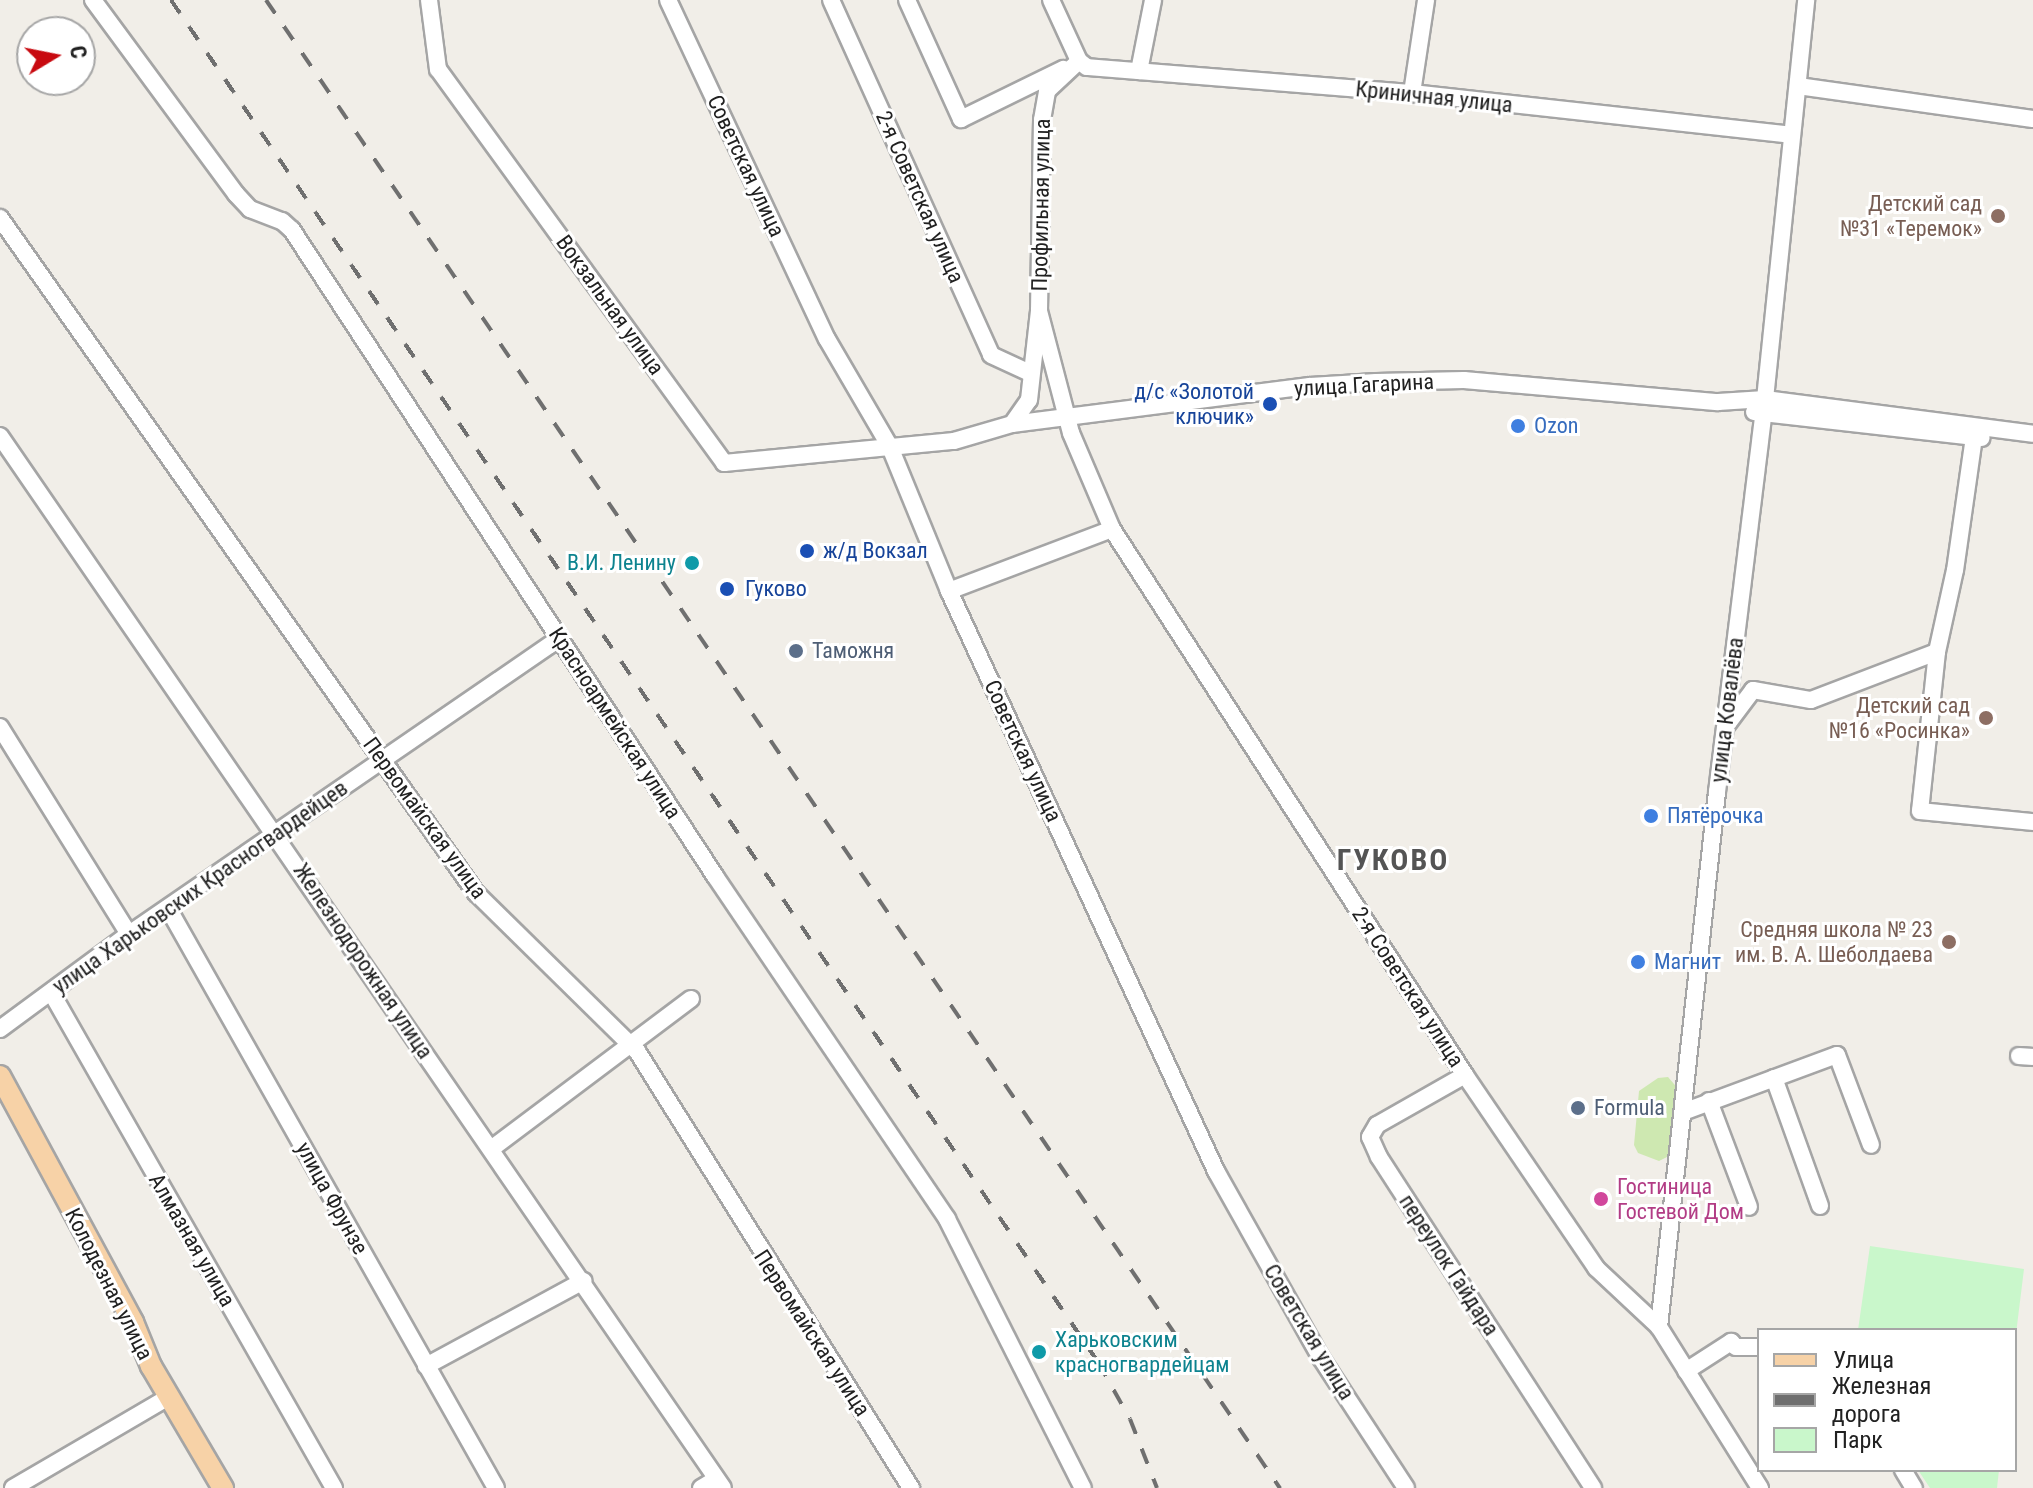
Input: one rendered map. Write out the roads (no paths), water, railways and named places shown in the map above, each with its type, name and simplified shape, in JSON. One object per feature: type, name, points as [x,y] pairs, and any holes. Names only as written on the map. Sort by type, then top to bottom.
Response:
[{"type":"main road","name":"Колодезная улица","points":[[0,1076],[133,1322],[169,1397],[223,1488]]},
{"type":"street","name":"Красноармейская улица","points":[[93,0],[236,194],[250,209],[282,221],[292,230],[715,876],[947,1219],[1083,1488]]},
{"type":"street","name":"Вокзальная улица","points":[[429,0],[438,69],[724,463],[890,447]]},
{"type":"street","name":"Советская улица","points":[[668,0],[827,339],[890,447],[949,591],[1216,1171],[1321,1358],[1406,1488]]},
{"type":"street","name":"2-я Советская улица","points":[[831,0],[991,355],[1030,373]]},
{"type":"street","points":[[907,0],[961,119],[1079,61],[1051,0]]},
{"type":"street","points":[[1139,71],[1153,0]]},
{"type":"street","points":[[1412,93],[1426,0]]},
{"type":"street","name":"улица Ковалёва","points":[[1659,1327],[1724,729],[1764,407],[1806,0]]},
{"type":"street","name":"Профильная улица","points":[[1012,424],[1029,400],[1039,311],[1042,120],[1047,91],[1079,61]]},
{"type":"street","name":"Криничная улица","points":[[1079,61],[1087,67],[1412,93],[1791,135]]},
{"type":"street","points":[[1798,86],[2033,119]]},
{"type":"street","name":"Первомайская улица","points":[[0,218],[476,893],[630,1044],[911,1488]]},
{"type":"street","name":"2-я Советская улица","points":[[1039,311],[1068,418],[1112,529],[1465,1075],[1596,1268],[1659,1327]]},
{"type":"street","name":"улица Гагарина","points":[[890,447],[954,441],[1012,424],[1310,386],[1464,380],[1553,385],[2033,434]]},
{"type":"street","name":"улица Гагарина","points":[[1764,407],[2033,445]]},
{"type":"street","name":"Железнодорожная улица","points":[[0,436],[719,1483]]},
{"type":"street","points":[[1974,437],[1955,570],[1937,652],[1920,811],[2033,822]]},
{"type":"street","points":[[949,591],[1112,529]]},
{"type":"street","name":"улица Харьковских Красногвардейцев","points":[[0,1029],[129,934],[560,638]]},
{"type":"street","points":[[1724,729],[1753,690],[1811,700],[1937,652]]},
{"type":"street","points":[[0,727],[129,934]]},
{"type":"street","name":"улица Фрунзе","points":[[168,908],[496,1488]]},
{"type":"street","name":"Алмазная улица","points":[[51,992],[334,1488]]},
{"type":"street","points":[[491,1149],[691,999]]},
{"type":"street","points":[[1683,1112],[1837,1055],[1871,1145]]},
{"type":"street","name":"переулок Гайдара","points":[[1465,1075],[1377,1125],[1370,1137],[1379,1157],[1593,1488]]},
{"type":"street","points":[[1774,1078],[1820,1206]]},
{"type":"street","points":[[1709,1101],[1749,1207]]},
{"type":"street","points":[[426,1366],[583,1281]]},
{"type":"street","points":[[1659,1327],[1760,1488]]},
{"type":"street","points":[[1686,1371],[1731,1342],[1736,1347],[1757,1347]]},
{"type":"street","points":[[13,1488],[169,1397]]},
{"type":"street","points":[[701,1488],[719,1483]]},
{"type":"railway","points":[[171,0],[1098,1362],[1130,1419],[1157,1488]]},
{"type":"railway","points":[[266,0],[1280,1488]]},
{"type":"place","name":"Детский сад №31 «Теремок»","points":[[1998,216]]},
{"type":"place","name":"д/с «Золотой ключик»","points":[[1270,404]]},
{"type":"place","name":"Ozon","points":[[1518,426]]},
{"type":"place","name":"ж/д Вокзал","points":[[807,551]]},
{"type":"place","name":"В.И. Ленину","points":[[692,563]]},
{"type":"place","name":"Гуково","points":[[727,589]]},
{"type":"place","name":"Таможня","points":[[796,651]]},
{"type":"place","name":"Детский сад №16 «Росинка»","points":[[1986,718]]},
{"type":"place","name":"Пятёрочка","points":[[1651,816]]},
{"type":"place","name":"Средняя школа № 23 им. В. А. Шеболдаева","points":[[1949,942]]},
{"type":"place","name":"Магнит","points":[[1638,962]]},
{"type":"place","name":"Formula","points":[[1578,1108]]},
{"type":"place","name":"Гостиница Гостевой Дом","points":[[1601,1199]]},
{"type":"place","name":"Харьковским красногвардейцам","points":[[1039,1352]]},
{"type":"district","name":"ГУКОВО","points":[[1393,860]]}]
